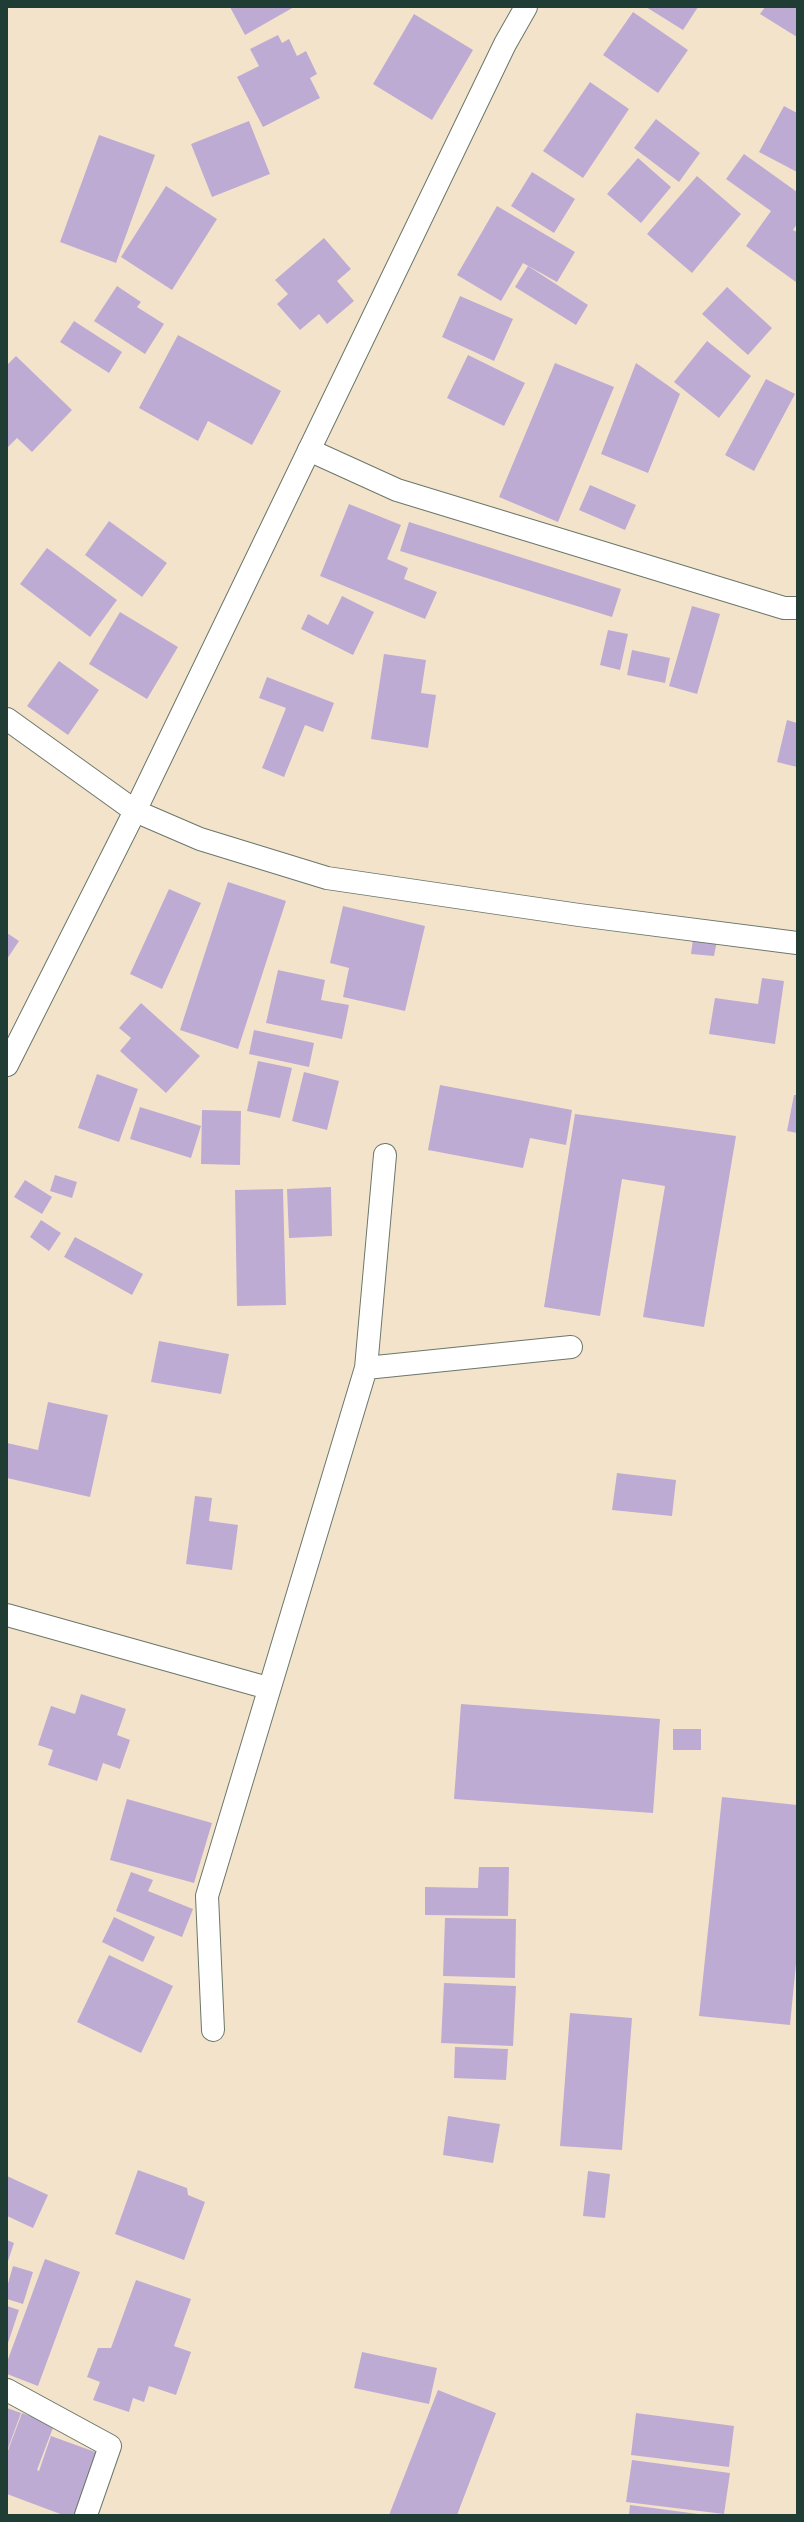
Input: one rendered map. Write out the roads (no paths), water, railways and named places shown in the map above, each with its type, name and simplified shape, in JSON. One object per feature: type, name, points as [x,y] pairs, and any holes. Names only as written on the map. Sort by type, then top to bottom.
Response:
[{"type":"street","points":[[7,1065],[135,811],[505,44],[526,7]]},
{"type":"street","points":[[309,450],[397,490],[784,608],[797,608]]},
{"type":"street","points":[[7,719],[135,811],[200,838],[327,878],[579,915],[797,943]]},
{"type":"street","points":[[213,2030],[207,1896],[268,1688],[366,1368],[385,1155]]},
{"type":"street","points":[[366,1368],[571,1347]]},
{"type":"street","points":[[7,1615],[268,1688]]},
{"type":"street","points":[[7,2390],[110,2446],[86,2515]]}]
